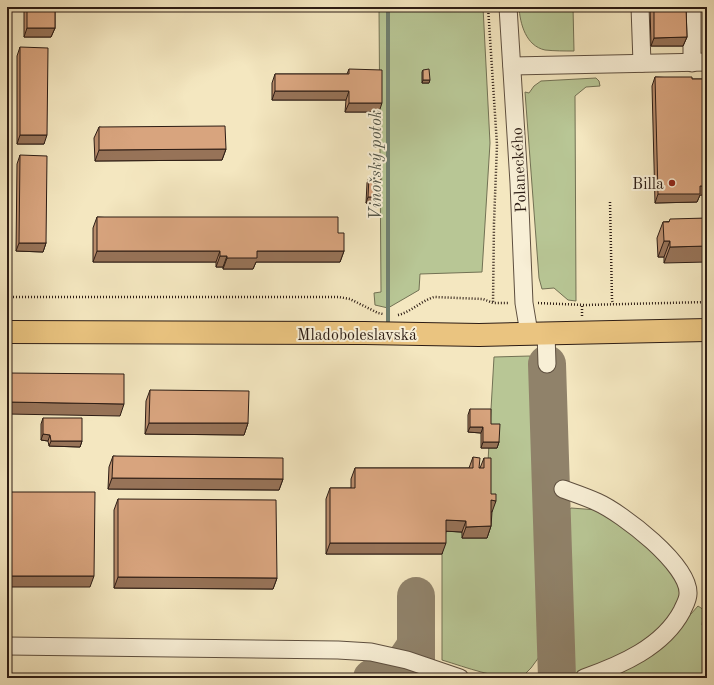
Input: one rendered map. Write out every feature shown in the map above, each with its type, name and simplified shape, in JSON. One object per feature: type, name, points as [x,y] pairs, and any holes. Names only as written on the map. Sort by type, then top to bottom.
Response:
[{"type":"main road","name":"Mladoboleslavská","points":[[7,332],[479,335],[707,330]]},
{"type":"street","name":"Polaneckého","points":[[508,7],[520,191],[524,302],[537,333],[547,364]]},
{"type":"street","points":[[640,7],[642,63]]},
{"type":"street","points":[[512,66],[699,62],[692,7]]},
{"type":"street","points":[[563,489],[598,502],[636,527],[675,564],[684,580],[688,594],[679,617],[670,630],[651,645],[622,664],[584,678]]},
{"type":"street","points":[[7,646],[338,650],[371,652],[408,660],[460,678]]},
{"type":"path","points":[[488,7],[497,145],[493,303]]},
{"type":"path","points":[[610,202],[613,304]]},
{"type":"path","points":[[7,298],[339,297],[350,299],[378,314],[385,315]]},
{"type":"path","points":[[395,315],[407,312],[434,297],[483,298],[493,303],[502,303]]},
{"type":"path","points":[[551,303],[585,305],[707,302]]},
{"type":"green space","points":[[379,7],[483,7],[490,143],[482,272],[420,274],[419,290],[388,308],[375,305],[374,293],[381,292]]},
{"type":"green space","points":[[519,7],[573,7],[574,51],[545,50],[538,48],[533,44],[525,33]]},
{"type":"green space","points":[[596,78],[599,81],[600,86],[586,87],[575,96],[576,301],[568,300],[554,288],[542,289],[539,278],[525,92],[529,93],[534,86],[541,81]]},
{"type":"green space","points":[[530,356],[531,364],[534,364],[542,653],[531,668],[521,678],[511,678],[471,669],[442,660],[442,531],[462,532],[463,538],[487,512],[492,511],[487,479],[494,357]]},
{"type":"green space","points":[[571,508],[598,510],[633,532],[669,569],[679,583],[680,601],[665,625],[618,659],[576,675],[569,675],[564,516]]},
{"type":"green space","points":[[698,606],[704,610],[702,625],[707,628],[707,678],[602,678],[675,632]]},
{"type":"building","points":[[27,7],[55,7],[55,28],[27,28]]},
{"type":"building","points":[[654,7],[686,7],[687,37],[654,38]]},
{"type":"building","points":[[20,47],[48,48],[47,135],[20,135]]},
{"type":"building","points":[[349,69],[382,70],[382,103],[349,103],[349,91],[275,91],[275,74],[349,74]]},
{"type":"building","points":[[429,69],[430,80],[423,80],[423,70]]},
{"type":"building","points":[[655,77],[692,77],[692,79],[707,79],[707,186],[700,186],[700,194],[658,194]]},
{"type":"building","points":[[225,126],[226,149],[99,150],[99,127]]},
{"type":"building","points":[[20,155],[47,156],[46,243],[19,243]]},
{"type":"building","points":[[369,177],[381,177],[380,197],[368,197]]},
{"type":"building","points":[[97,217],[338,217],[338,233],[344,233],[344,251],[257,251],[257,258],[227,258],[227,256],[220,256],[220,251],[97,251]]},
{"type":"building","points":[[707,218],[707,246],[670,247],[670,241],[664,241],[663,222],[669,222],[670,219]]},
{"type":"building","points":[[7,373],[124,374],[124,404],[7,402]]},
{"type":"building","points":[[150,390],[249,391],[248,423],[149,423]]},
{"type":"building","points":[[470,409],[491,409],[491,424],[500,424],[499,442],[483,442],[483,427],[470,427]]},
{"type":"building","points":[[43,418],[82,418],[82,441],[51,441],[50,435],[43,434]]},
{"type":"building","points":[[113,456],[283,458],[283,479],[112,478]]},
{"type":"building","points":[[473,457],[480,458],[479,468],[484,468],[484,458],[491,458],[491,494],[496,494],[496,501],[491,500],[491,526],[466,527],[466,521],[446,520],[446,543],[330,543],[330,488],[355,488],[355,468],[473,468]]},
{"type":"building","points":[[7,492],[95,492],[94,576],[7,576]]},
{"type":"building","points":[[118,499],[276,500],[277,578],[118,577]]},
{"type":"waterway","name":"Vinořský potok","points":[[388,7],[388,322]]},
{"type":"taxiway","points":[[547,364],[557,678]]},
{"type":"taxiway","points":[[416,596],[416,678]]},
{"type":"taxiway","points":[[372,678],[398,668],[407,659],[416,645]]},
{"type":"place","name":"Billa","points":[[672,183]]}]
